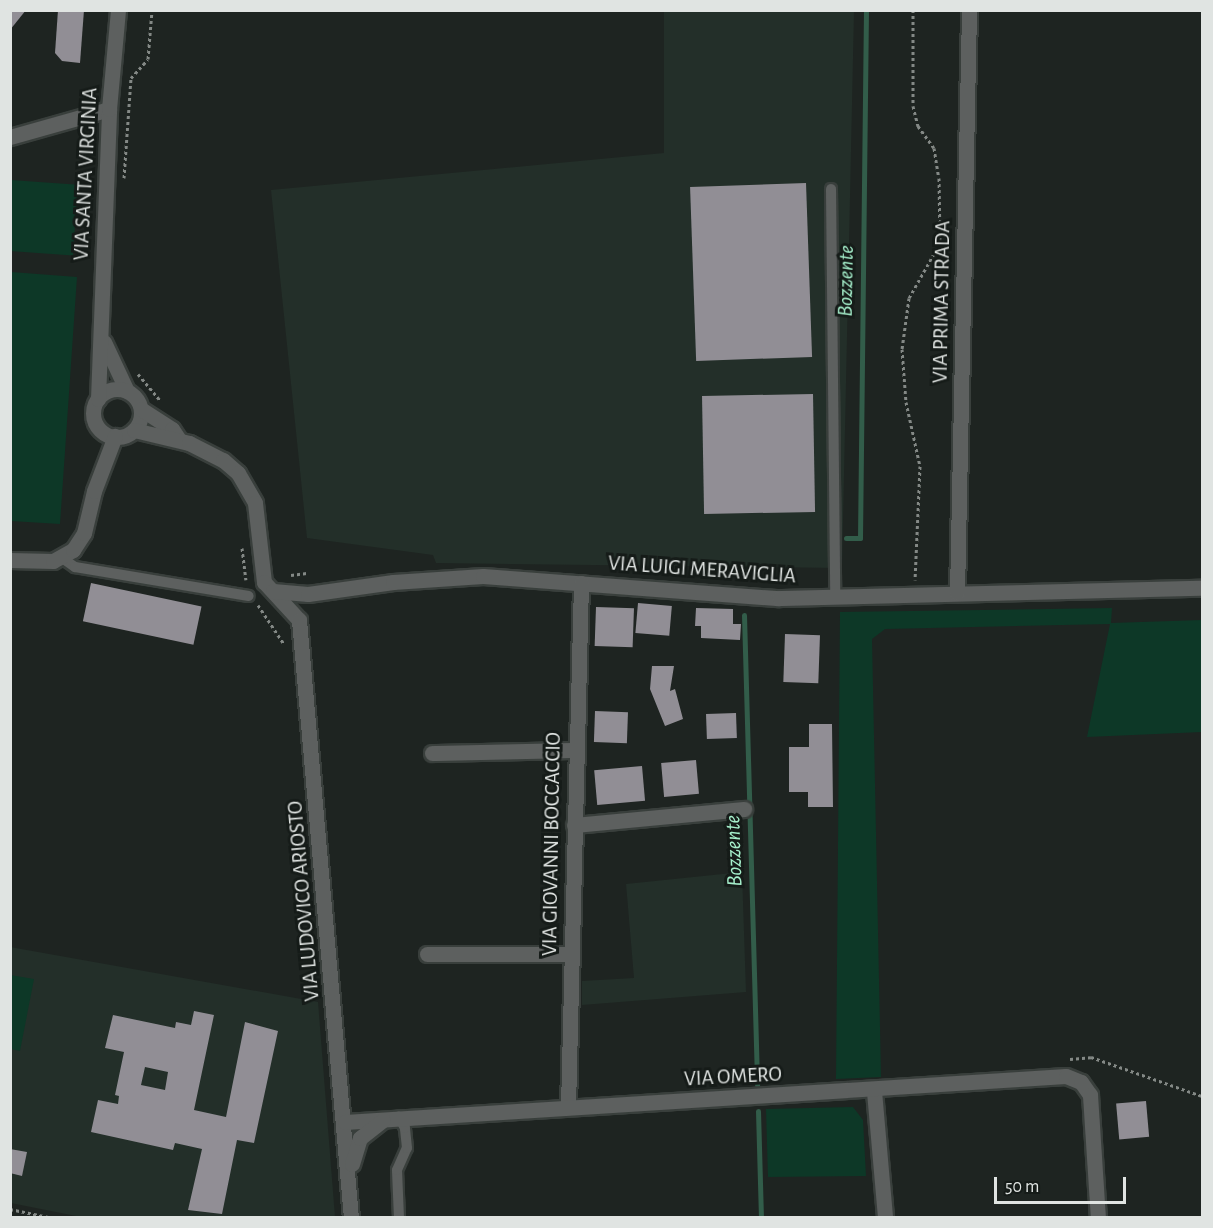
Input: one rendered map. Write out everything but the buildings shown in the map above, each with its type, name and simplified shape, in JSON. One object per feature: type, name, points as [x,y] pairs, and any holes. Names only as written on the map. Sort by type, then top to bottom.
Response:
[{"type":"street","name":"VIA SANTA VIRGINIA","points":[[98,399],[103,340],[99,300],[109,109],[118,10]]},
{"type":"street","name":"VIA PRIMA STRADA","points":[[957,593],[969,10]]},
{"type":"street","points":[[10,136],[109,109]]},
{"type":"street","name":"VIA SANTA VIRGINIA","points":[[103,340],[127,391]]},
{"type":"street","points":[[115,436],[96,423],[94,411],[98,399],[111,390],[127,391],[141,409],[172,429],[178,438],[223,460],[248,488],[255,503],[262,573],[273,591],[298,620],[308,594]]},
{"type":"street","points":[[134,430],[141,409]]},
{"type":"street","points":[[115,436],[134,430],[168,440],[178,438]]},
{"type":"street","points":[[10,560],[46,562],[62,558],[73,550],[84,532],[94,491],[115,436]]},
{"type":"street","name":"VIA LUIGI MERAVIGLIA","points":[[273,591],[308,594],[393,582],[492,576],[726,596],[835,596],[1203,588]]},
{"type":"street","name":"VIA GIOVANNI BOCCACCIO","points":[[568,1107],[580,583]]},
{"type":"street","name":"VIA LUDOVICO ARIOSTO","points":[[298,620],[345,1122],[351,1218]]},
{"type":"street","points":[[432,753],[575,750]]},
{"type":"street","points":[[574,825],[744,809]]},
{"type":"street","points":[[427,954],[571,954]]},
{"type":"street","name":"VIA OMERO","points":[[345,1122],[568,1107],[874,1091],[1066,1076],[1081,1082],[1091,1103],[1098,1218]]},
{"type":"street","points":[[874,1091],[885,1218]]},
{"type":"street","points":[[349,1176],[360,1138],[392,1118]]},
{"type":"lane","points":[[831,189],[835,596]]},
{"type":"lane","points":[[62,558],[75,567],[251,597]]},
{"type":"lane","points":[[392,1118],[405,1128],[407,1148],[397,1170],[399,1218]]},
{"type":"path","points":[[124,180],[131,78],[148,59],[152,10]]},
{"type":"path","points":[[913,10],[913,106],[918,126],[934,148],[939,178],[940,243],[909,298],[902,349],[906,402],[920,466],[915,582]]},
{"type":"path","points":[[134,369],[166,407]]},
{"type":"path","points":[[242,541],[247,584]]},
{"type":"path","points":[[288,575],[307,573]]},
{"type":"path","points":[[251,597],[274,634],[291,652]]},
{"type":"path","points":[[10,1209],[53,1218]]},
{"type":"shaded area","points":[[664,11],[854,11],[842,568],[436,563],[433,555],[307,538],[271,190],[664,153]]},
{"type":"shaded area","points":[[742,872],[746,992],[582,1005],[582,981],[634,978],[626,884]]},
{"type":"shaded area","points":[[10,947],[318,1002],[335,1217],[86,1218],[11,1203]]},
{"type":"green space","points":[[11,180],[78,185],[73,256],[10,251]]},
{"type":"green space","points":[[11,272],[77,277],[60,524],[11,521]]},
{"type":"green space","points":[[1112,608],[1111,623],[1202,620],[1202,732],[1087,737],[1110,624],[885,629],[872,639],[881,1077],[836,1079],[840,612]]},
{"type":"green space","points":[[10,975],[34,979],[20,1051],[11,1049]]},
{"type":"green space","points":[[853,1107],[863,1120],[866,1176],[768,1177],[766,1109]]},
{"type":"waterway","name":"Bozzente","points":[[846,538],[860,538],[866,10]]},
{"type":"waterway","name":"Bozzente","points":[[744,615],[757,1085]]},
{"type":"waterway","name":"Bozzente","points":[[758,1111],[761,1218]]}]
